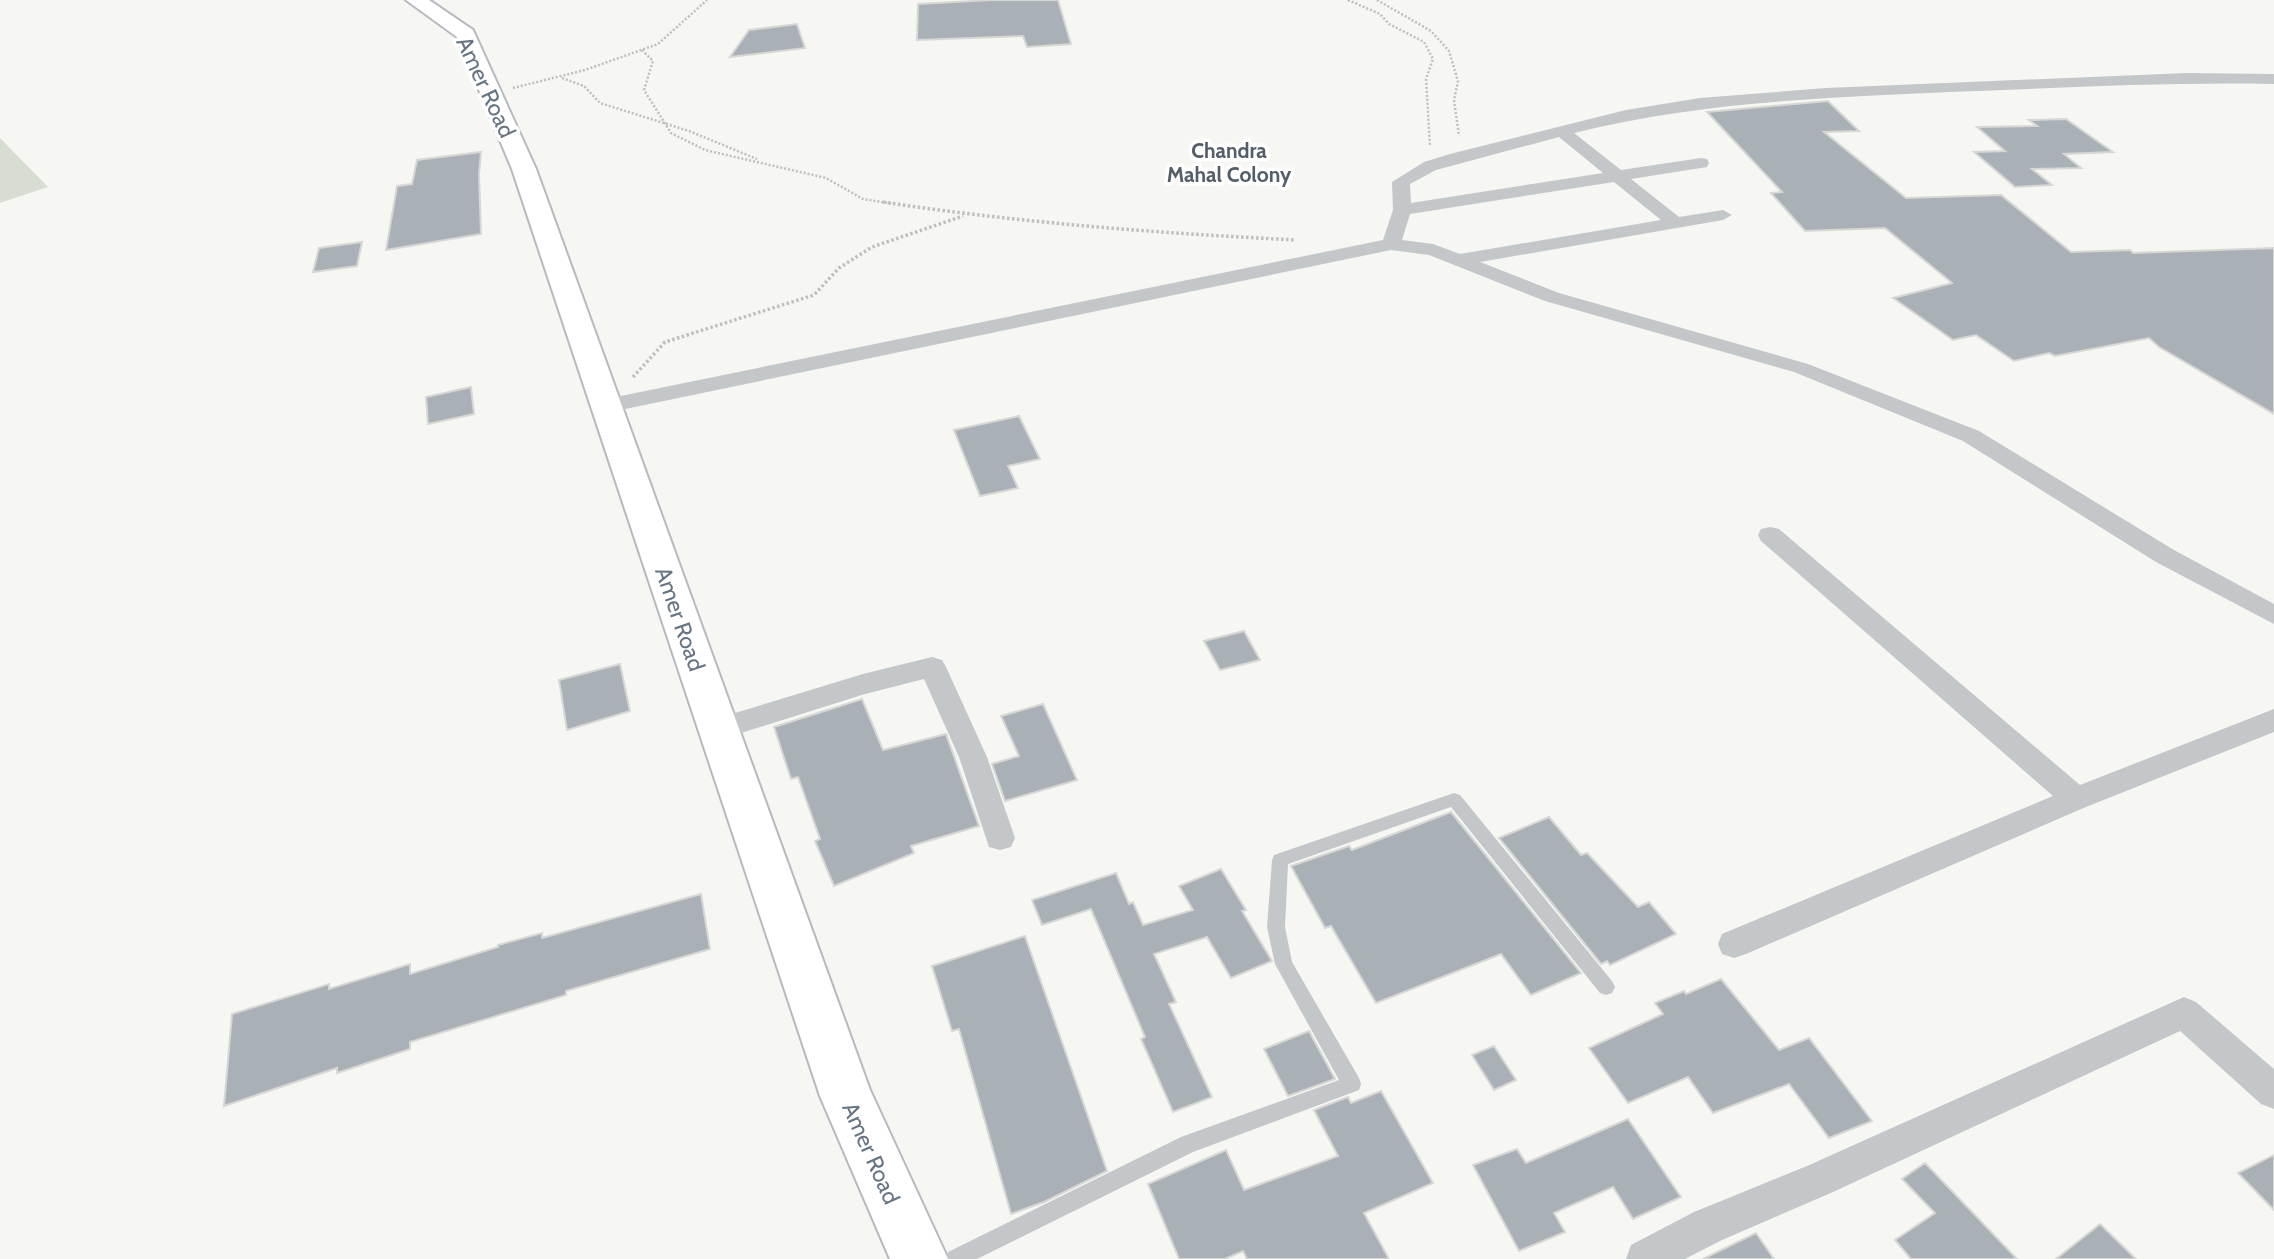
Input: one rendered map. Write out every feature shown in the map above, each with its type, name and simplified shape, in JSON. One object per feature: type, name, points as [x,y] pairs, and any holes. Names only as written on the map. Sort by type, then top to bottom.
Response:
[{"type":"main road","name":"Amer Road","points":[[416,0],[466,34],[524,169],[846,1096],[919,1259]]},
{"type":"street","points":[[1391,244],[1402,210],[1401,182],[1430,166],[1626,115],[1677,107],[1826,93],[2187,78],[2274,79]]},
{"type":"street","points":[[1563,132],[1675,223]]},
{"type":"street","points":[[1402,210],[1701,163]]},
{"type":"street","points":[[1459,260],[1723,215]]},
{"type":"street","points":[[606,406],[1391,244],[1433,250],[1552,297],[1801,369],[1971,436],[2165,556],[2274,615]]},
{"type":"street","points":[[1770,535],[2076,799]]},
{"type":"street","points":[[719,729],[863,684],[932,667],[973,757],[1000,838]]},
{"type":"street","points":[[1734,944],[2076,799],[2274,720]]},
{"type":"street","points":[[1645,1259],[1708,1226],[1820,1179],[2184,1013],[2274,1091]]},
{"type":"lane","points":[[955,1259],[1188,1144],[1352,1084],[1284,964],[1276,927],[1280,860],[1454,799],[1606,987]]},
{"type":"path","points":[[492,94],[557,77],[657,44],[707,0]]},
{"type":"path","points":[[1348,0],[1380,13],[1388,24],[1424,42],[1433,59],[1426,79],[1430,166]]},
{"type":"path","points":[[1377,0],[1431,31],[1449,51],[1458,81],[1454,100],[1459,134],[1456,158]]},
{"type":"path","points":[[642,50],[653,61],[644,90],[671,133],[705,150],[826,178],[863,199],[965,215],[1132,232],[1300,240]]},
{"type":"path","points":[[557,77],[577,80],[591,89],[600,103],[728,146],[763,162]]},
{"type":"path","points":[[606,406],[665,342],[814,295],[839,268],[872,247],[965,215]]},
{"type":"shaded area","points":[[0,138],[48,187],[0,203]]},
{"type":"building","points":[[1058,0],[1071,44],[1027,47],[1023,36],[917,40],[918,4]]},
{"type":"building","points":[[797,24],[805,48],[730,57],[749,30]]},
{"type":"building","points":[[1828,101],[1859,131],[1824,132],[1906,198],[2001,195],[2071,252],[2130,250],[2133,253],[2274,248],[2274,414],[2159,347],[2149,338],[2014,361],[1976,335],[1953,340],[1893,298],[1952,283],[1885,228],[1805,231],[1771,193],[1782,192],[1707,112]]},
{"type":"building","points":[[2066,119],[2113,152],[2064,154],[2081,168],[2032,169],[2052,185],[2015,187],[1974,152],[2005,151],[1977,127],[2037,126],[2029,120]]},
{"type":"building","points":[[481,152],[481,234],[386,250],[397,186],[412,184],[417,160]]},
{"type":"building","points":[[362,242],[357,266],[313,272],[319,248]]},
{"type":"building","points":[[471,387],[474,414],[428,424],[426,397]]},
{"type":"building","points":[[1019,416],[1040,459],[1008,466],[1018,488],[980,496],[954,430]]},
{"type":"building","points":[[1244,631],[1260,660],[1220,670],[1204,641]]},
{"type":"building","points":[[620,664],[630,711],[567,730],[559,680]]},
{"type":"building","points":[[862,699],[883,750],[946,734],[979,826],[911,846],[914,853],[834,886],[815,841],[820,839],[798,777],[791,779],[774,727]]},
{"type":"building","points":[[1043,704],[1077,780],[1005,801],[992,764],[1019,756],[1001,716]]},
{"type":"building","points":[[1451,812],[1581,973],[1531,995],[1501,954],[1376,1003],[1331,926],[1325,928],[1291,866],[1349,846],[1352,850]]},
{"type":"building","points":[[1549,817],[1581,855],[1587,853],[1638,907],[1649,902],[1676,934],[1610,965],[1607,961],[1601,964],[1499,838]]},
{"type":"building","points":[[1221,869],[1272,961],[1231,978],[1207,937],[1154,954],[1176,1002],[1169,1004],[1212,1097],[1173,1112],[1141,1039],[1145,1037],[1091,909],[1042,925],[1032,900],[1116,873],[1129,904],[1133,902],[1143,925],[1193,910],[1179,886]]},
{"type":"building","points":[[701,894],[710,949],[566,991],[566,995],[410,1042],[410,1049],[337,1073],[337,1068],[224,1106],[232,1014],[329,984],[329,989],[410,964],[410,974],[498,945],[542,933],[542,938]]},
{"type":"building","points":[[1025,936],[1107,1171],[1044,1202],[1011,1214],[959,1029],[952,1031],[932,966]]},
{"type":"building","points":[[1721,979],[1779,1050],[1809,1038],[1872,1121],[1829,1138],[1789,1084],[1713,1113],[1688,1077],[1628,1103],[1589,1048],[1663,1014],[1655,1003],[1684,991],[1686,994]]},
{"type":"building","points":[[1309,1031],[1335,1079],[1288,1096],[1264,1049]]},
{"type":"building","points":[[1494,1046],[1516,1080],[1494,1090],[1472,1055]]},
{"type":"building","points":[[1381,1091],[1433,1183],[1364,1213],[1389,1259],[1247,1259],[1243,1251],[1225,1259],[1179,1259],[1148,1184],[1226,1150],[1244,1190],[1338,1156],[1314,1110],[1348,1097],[1351,1103]]},
{"type":"building","points":[[1628,1119],[1681,1197],[1633,1219],[1613,1187],[1554,1213],[1565,1232],[1519,1251],[1473,1165],[1517,1149],[1526,1163]]},
{"type":"building","points":[[2274,1155],[2274,1210],[2238,1173]]},
{"type":"building","points":[[1925,1163],[2017,1259],[1911,1259],[1895,1240],[1935,1213],[1902,1179]]},
{"type":"building","points":[[2100,1224],[2136,1259],[2056,1259]]},
{"type":"building","points":[[1756,1233],[1774,1259],[1703,1259]]},
{"type":"district","name":"Chandra Mahal Colony","points":[[1229,163]]}]
